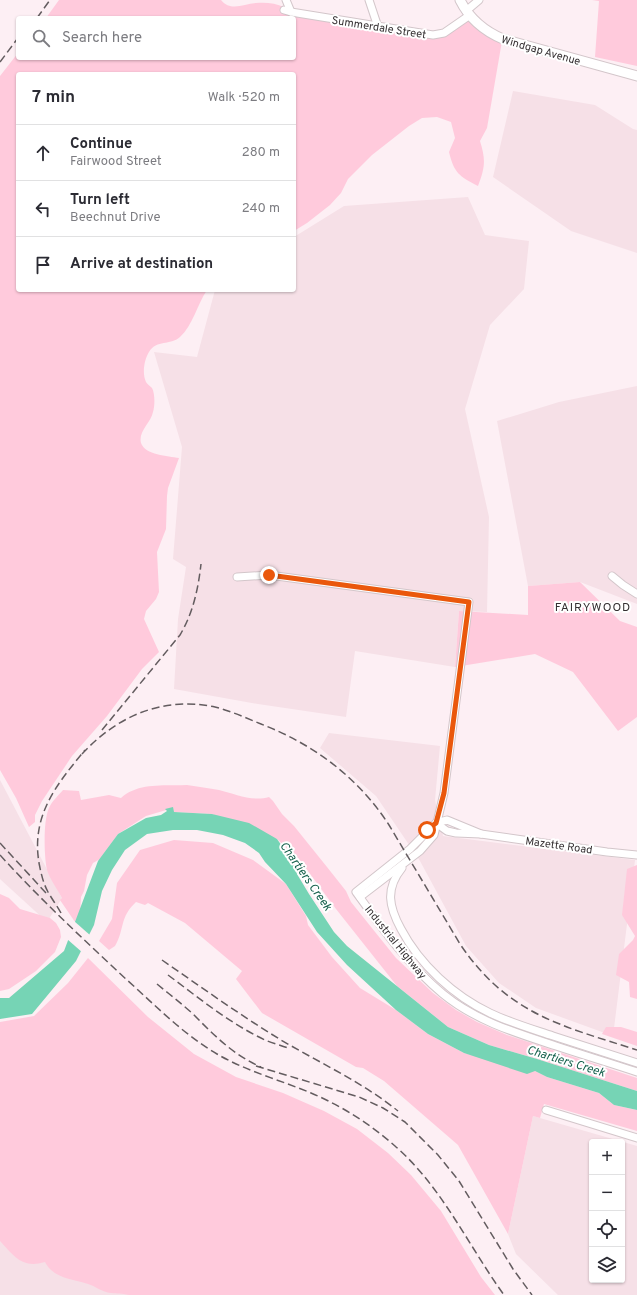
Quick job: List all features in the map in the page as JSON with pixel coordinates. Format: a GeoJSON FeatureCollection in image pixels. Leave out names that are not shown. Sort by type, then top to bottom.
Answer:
{"type":"FeatureCollection","features":[{"type":"Feature","properties":{"kind":"main road","name":"Windgap Avenue"},"geometry":{"type":"LineString","coordinates":[[460,0],[468,13],[483,28],[503,39],[637,76]]}},
{"type":"Feature","properties":{"kind":"street","name":"Summerdale Street"},"geometry":{"type":"LineString","coordinates":[[286,0],[287,11],[433,35],[440,35],[444,33],[468,13],[479,0]]}},
{"type":"Feature","properties":{"kind":"street"},"geometry":{"type":"LineString","coordinates":[[369,0],[378,27]]}},
{"type":"Feature","properties":{"kind":"street"},"geometry":{"type":"LineString","coordinates":[[237,577],[269,575],[469,602],[444,793],[434,835],[420,851],[358,895]]}},
{"type":"Feature","properties":{"kind":"street"},"geometry":{"type":"LineString","coordinates":[[612,576],[622,586],[637,594]]}},
{"type":"Feature","properties":{"kind":"street","name":"Mazette Road"},"geometry":{"type":"LineString","coordinates":[[436,823],[447,820],[481,834]]}},
{"type":"Feature","properties":{"kind":"street"},"geometry":{"type":"LineString","coordinates":[[358,895],[410,849],[436,823]]}},
{"type":"Feature","properties":{"kind":"street","name":"Mazette Road"},"geometry":{"type":"LineString","coordinates":[[436,823],[446,831],[481,834],[637,855]]}},
{"type":"Feature","properties":{"kind":"street","name":"Industrial Highway"},"geometry":{"type":"LineString","coordinates":[[407,861],[394,879],[390,898],[392,910],[408,944],[446,984],[468,1000],[490,1013],[521,1025],[637,1063]]}},
{"type":"Feature","properties":{"kind":"street","name":"Industrial Highway"},"geometry":{"type":"LineString","coordinates":[[358,895],[420,973],[440,992],[462,1008],[509,1031],[637,1072]]}},
{"type":"Feature","properties":{"kind":"street"},"geometry":{"type":"LineString","coordinates":[[546,1110],[637,1138]]}},
{"type":"Feature","properties":{"kind":"shaded area"},"geometry":{"type":"Polygon","coordinates":[[[59,0],[221,0],[229,6],[270,3],[432,37],[469,18],[502,41],[487,128],[480,141],[484,164],[478,186],[458,173],[453,165],[449,152],[455,138],[451,122],[437,117],[422,118],[409,126],[372,155],[348,179],[341,193],[330,205],[296,230],[296,72],[16,72],[16,292],[206,292],[192,321],[180,337],[176,340],[156,345],[152,348],[147,355],[144,367],[146,383],[153,390],[154,409],[152,416],[141,435],[141,443],[143,447],[152,452],[163,456],[179,458],[168,488],[166,529],[157,552],[159,592],[156,599],[146,611],[144,619],[159,652],[142,669],[107,716],[72,756],[42,801],[35,815],[35,822],[29,827],[16,798],[0,770],[0,76],[16,56],[16,60],[296,60],[296,16],[47,16],[59,0]]]}},
{"type":"Feature","properties":{"kind":"shaded area"},"geometry":{"type":"Polygon","coordinates":[[[592,0],[637,0],[637,66],[595,57],[599,1],[592,0]]]}},
{"type":"Feature","properties":{"kind":"shaded area"},"geometry":{"type":"Polygon","coordinates":[[[513,91],[595,105],[637,130],[637,253],[571,231],[493,177],[513,91]]]}},
{"type":"Feature","properties":{"kind":"shaded area"},"geometry":{"type":"Polygon","coordinates":[[[468,197],[485,235],[529,241],[524,289],[490,325],[465,409],[489,517],[487,612],[459,611],[455,667],[355,651],[346,717],[258,704],[174,689],[178,619],[186,567],[173,559],[182,447],[154,352],[197,357],[214,292],[296,292],[296,236],[344,206],[468,197]]]}},
{"type":"Feature","properties":{"kind":"shaded area"},"geometry":{"type":"Polygon","coordinates":[[[637,386],[637,604],[580,582],[528,586],[497,421],[559,402],[637,386]]]}},
{"type":"Feature","properties":{"kind":"shaded area"},"geometry":{"type":"Polygon","coordinates":[[[580,582],[620,621],[637,627],[637,717],[618,731],[573,672],[535,654],[455,667],[459,611],[528,615],[528,586],[580,582]]]}},
{"type":"Feature","properties":{"kind":"shaded area"},"geometry":{"type":"Polygon","coordinates":[[[329,733],[440,746],[435,800],[443,836],[635,860],[613,1036],[536,1008],[499,983],[466,946],[420,861],[376,796],[320,748],[329,733]]]}},
{"type":"Feature","properties":{"kind":"shaded area"},"geometry":{"type":"Polygon","coordinates":[[[0,780],[62,898],[47,922],[0,879],[0,780]]]}},
{"type":"Feature","properties":{"kind":"shaded area"},"geometry":{"type":"Polygon","coordinates":[[[161,785],[187,785],[219,790],[250,798],[257,799],[269,797],[346,891],[351,902],[396,958],[433,993],[456,1010],[477,1022],[507,1035],[637,1078],[637,1091],[489,1045],[448,1027],[397,986],[336,909],[302,863],[277,839],[212,814],[173,812],[173,808],[146,816],[118,834],[100,859],[93,863],[87,875],[84,891],[81,897],[80,913],[75,922],[60,900],[62,898],[47,870],[45,856],[45,830],[47,814],[53,801],[63,790],[79,791],[81,800],[109,795],[121,798],[136,789],[144,787],[161,785]]]}},
{"type":"Feature","properties":{"kind":"shaded area"},"geometry":{"type":"Polygon","coordinates":[[[173,807],[174,812],[212,814],[249,823],[277,839],[292,860],[297,874],[334,932],[347,946],[448,1027],[489,1045],[637,1091],[637,1110],[614,1105],[599,1093],[547,1077],[535,1071],[527,1074],[464,1053],[428,1034],[396,1010],[347,965],[317,932],[286,884],[265,862],[259,853],[245,843],[223,835],[197,830],[173,830],[147,834],[125,850],[112,870],[102,891],[94,925],[76,961],[32,1014],[0,1019],[0,998],[9,998],[64,951],[98,861],[118,834],[146,818],[161,815],[167,811],[165,809],[173,807]]]}},
{"type":"Feature","properties":{"kind":"shaded area"},"geometry":{"type":"Polygon","coordinates":[[[174,840],[213,843],[253,860],[286,884],[306,916],[308,925],[332,957],[360,988],[396,1010],[428,1034],[464,1053],[535,1071],[547,1077],[599,1093],[614,1105],[637,1110],[637,1131],[544,1104],[540,1118],[533,1116],[508,1234],[458,1145],[384,1081],[363,1068],[356,1067],[262,1013],[236,979],[242,971],[185,923],[148,903],[145,905],[136,902],[127,913],[115,946],[109,950],[99,941],[112,919],[117,883],[140,850],[174,840]]]}},
{"type":"Feature","properties":{"kind":"shaded area"},"geometry":{"type":"Polygon","coordinates":[[[637,865],[637,999],[630,997],[629,982],[616,975],[619,954],[635,936],[622,915],[627,869],[637,865]]]}},
{"type":"Feature","properties":{"kind":"shaded area"},"geometry":{"type":"Polygon","coordinates":[[[0,894],[9,898],[20,909],[50,918],[56,923],[60,930],[61,937],[55,952],[36,971],[9,989],[0,991],[0,894]]]}},
{"type":"Feature","properties":{"kind":"shaded area"},"geometry":{"type":"Polygon","coordinates":[[[88,958],[148,1017],[194,1054],[236,1077],[283,1093],[324,1111],[357,1129],[388,1153],[411,1175],[441,1211],[481,1277],[495,1295],[129,1295],[111,1293],[58,1275],[48,1267],[45,1262],[30,1264],[19,1260],[14,1256],[0,1241],[0,1022],[34,1016],[68,983],[88,958]]]}},
{"type":"Feature","properties":{"kind":"shaded area"},"geometry":{"type":"Polygon","coordinates":[[[606,1027],[621,1027],[637,1032],[637,1046],[602,1034],[606,1027]]]}},
{"type":"Feature","properties":{"kind":"shaded area"},"geometry":{"type":"Polygon","coordinates":[[[533,1116],[613,1139],[589,1139],[589,1283],[625,1283],[625,1143],[637,1146],[637,1295],[558,1295],[516,1254],[508,1234],[533,1116]]]}},
{"type":"Feature","properties":{"kind":"shaded area"},"geometry":{"type":"Polygon","coordinates":[[[0,1219],[368,1295],[0,1295],[0,1219]]]}},
{"type":"Feature","properties":{"kind":"pier"},"geometry":{"type":"Polygon","coordinates":[[[74,921],[91,936],[83,953],[67,939],[74,921]]]}},
{"type":"Feature","properties":{"kind":"railway"},"geometry":{"type":"LineString","coordinates":[[38,16],[50,0]]}},
{"type":"Feature","properties":{"kind":"railway"},"geometry":{"type":"LineString","coordinates":[[0,62],[16,41]]}},
{"type":"Feature","properties":{"kind":"railway"},"geometry":{"type":"LineString","coordinates":[[102,730],[185,627],[194,601],[201,564]]}},
{"type":"Feature","properties":{"kind":"railway"},"geometry":{"type":"LineString","coordinates":[[82,754],[110,729],[126,720],[142,712],[177,704],[196,704],[215,707],[261,724],[299,741],[333,764],[349,777],[377,808],[389,825],[460,944],[478,968],[497,987],[517,1002],[560,1024],[637,1050]]}},
{"type":"Feature","properties":{"kind":"railway"},"geometry":{"type":"LineString","coordinates":[[61,913],[48,892],[42,878],[39,863],[39,830],[48,801],[65,775],[85,750]]}},
{"type":"Feature","properties":{"kind":"railway"},"geometry":{"type":"LineString","coordinates":[[0,843],[46,893]]}},
{"type":"Feature","properties":{"kind":"railway"},"geometry":{"type":"LineString","coordinates":[[0,855],[78,934],[159,1010],[193,1038],[228,1060],[311,1093],[334,1104],[366,1123],[395,1146],[412,1162],[441,1198],[504,1295]]}},
{"type":"Feature","properties":{"kind":"railway"},"geometry":{"type":"LineString","coordinates":[[162,960],[281,1040],[370,1091],[398,1111]]}},
{"type":"Feature","properties":{"kind":"railway"},"geometry":{"type":"LineString","coordinates":[[168,975],[239,1026],[265,1040],[288,1048]]}},
{"type":"Feature","properties":{"kind":"railway"},"geometry":{"type":"LineString","coordinates":[[157,984],[188,1010],[224,1044],[242,1057],[261,1067]]}},
{"type":"Feature","properties":{"kind":"railway"},"geometry":{"type":"LineString","coordinates":[[256,1066],[359,1097],[383,1108],[405,1122],[438,1155],[459,1181],[513,1269],[532,1295]]}},
{"type":"Feature","properties":{"kind":"district","name":"FAIRYWOOD"},"geometry":{"type":"Point","coordinates":[593,607]}},
{"type":"Feature","properties":{"kind":"route"},"geometry":{"type":"LineString","coordinates":[[269,575],[469,602],[444,793],[436,823],[427,830]]}},
{"type":"Feature","properties":{"kind":"water label","name":"Chartiers Creek"},"geometry":{"type":"Point","coordinates":[306,876]}},
{"type":"Feature","properties":{"kind":"water label","name":"Chartiers Creek"},"geometry":{"type":"Point","coordinates":[566,1061]}}]}
